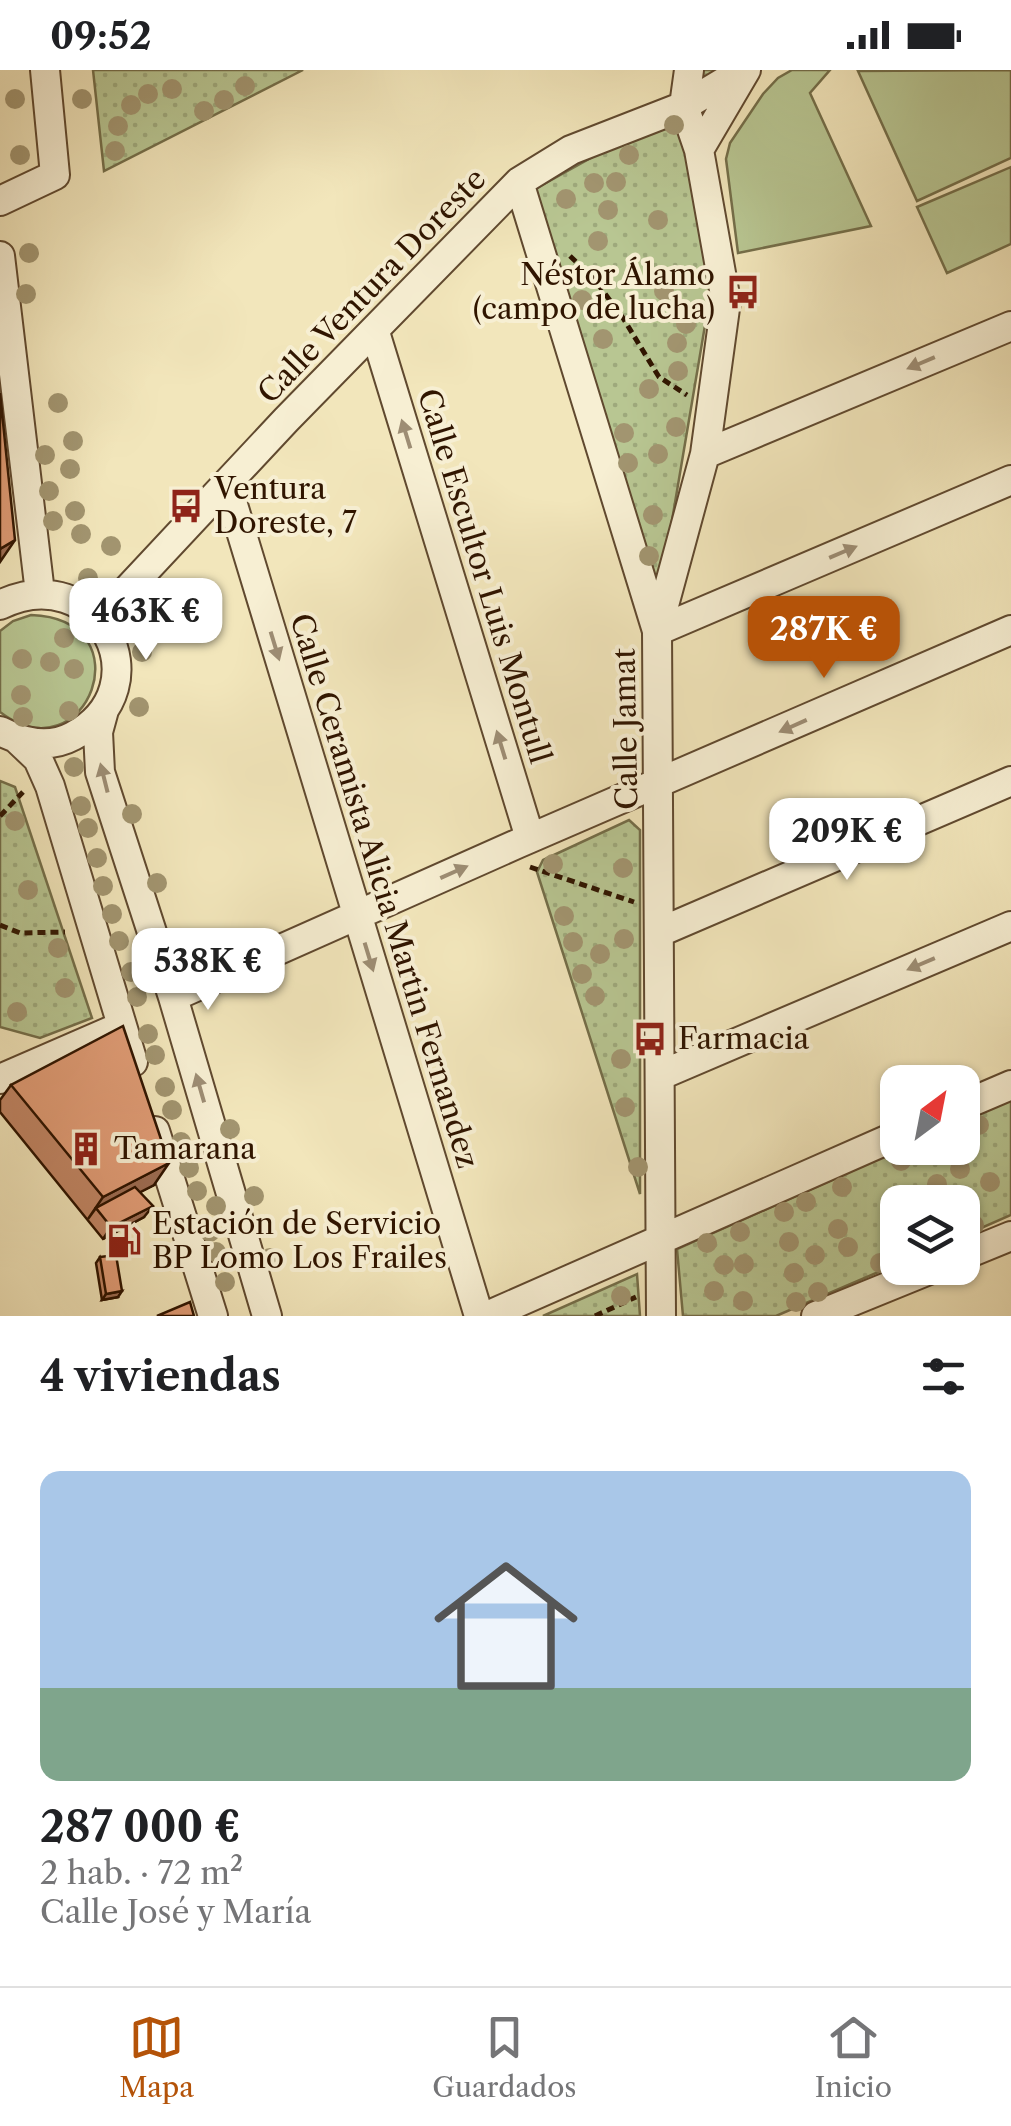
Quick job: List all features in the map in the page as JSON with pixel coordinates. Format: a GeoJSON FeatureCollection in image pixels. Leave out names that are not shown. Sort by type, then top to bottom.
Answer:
{"type":"FeatureCollection","features":[{"type":"Feature","properties":{"kind":"street"},"geometry":{"type":"LineString","coordinates":[[0,201],[55,175],[44,70]]}},
{"type":"Feature","properties":{"kind":"street"},"geometry":{"type":"LineString","coordinates":[[684,106],[689,70]]}},
{"type":"Feature","properties":{"kind":"street"},"geometry":{"type":"LineString","coordinates":[[700,150],[745,70]]}},
{"type":"Feature","properties":{"kind":"street","name":"Calle Ventura Doreste"},"geometry":{"type":"LineString","coordinates":[[99,620],[286,420],[519,182],[571,150],[684,106],[745,70]]}},
{"type":"Feature","properties":{"kind":"street","name":"Calle Jamat"},"geometry":{"type":"LineString","coordinates":[[661,1316],[657,631],[705,454],[726,301],[700,150],[684,106]]}},
{"type":"Feature","properties":{"kind":"street"},"geometry":{"type":"LineString","coordinates":[[519,182],[657,631],[1011,480]]}},
{"type":"Feature","properties":{"kind":"street"},"geometry":{"type":"LineString","coordinates":[[0,256],[4,328],[40,593]]}},
{"type":"Feature","properties":{"kind":"street"},"geometry":{"type":"LineString","coordinates":[[705,454],[1011,326]]}},
{"type":"Feature","properties":{"kind":"street","name":"Calle Escultor Luis Montull"},"geometry":{"type":"LineString","coordinates":[[375,332],[523,841]]}},
{"type":"Feature","properties":{"kind":"street","name":"Calle Ceramista Alicia Martin Fernandez"},"geometry":{"type":"LineString","coordinates":[[227,485],[478,1316]]}},
{"type":"Feature","properties":{"kind":"street"},"geometry":{"type":"LineString","coordinates":[[0,605],[40,593],[62,596],[83,605],[99,620],[112,641],[117,664],[114,688],[98,732],[100,772],[173,997],[267,1316]]}},
{"type":"Feature","properties":{"kind":"street"},"geometry":{"type":"LineString","coordinates":[[173,997],[1011,630]]}},
{"type":"Feature","properties":{"kind":"street"},"geometry":{"type":"LineString","coordinates":[[9,735],[42,744],[66,740],[88,728],[104,710]]}},
{"type":"Feature","properties":{"kind":"street"},"geometry":{"type":"LineString","coordinates":[[9,735],[38,760],[50,786],[212,1316]]}},
{"type":"Feature","properties":{"kind":"street"},"geometry":{"type":"LineString","coordinates":[[659,921],[1011,781]]}},
{"type":"Feature","properties":{"kind":"street"},"geometry":{"type":"LineString","coordinates":[[661,1076],[1011,926]]}},
{"type":"Feature","properties":{"kind":"street"},"geometry":{"type":"LineString","coordinates":[[0,1080],[122,1026]]}},
{"type":"Feature","properties":{"kind":"street"},"geometry":{"type":"LineString","coordinates":[[980,1098],[1011,1085]]}},
{"type":"Feature","properties":{"kind":"street"},"geometry":{"type":"LineString","coordinates":[[487,1316],[880,1143]]}},
{"type":"Feature","properties":{"kind":"street"},"geometry":{"type":"LineString","coordinates":[[980,1249],[1011,1236]]}},
{"type":"Feature","properties":{"kind":"street"},"geometry":{"type":"LineString","coordinates":[[816,1316],[892,1285]]}},
{"type":"Feature","properties":{"kind":"path"},"geometry":{"type":"LineString","coordinates":[[535,236],[551,237],[594,278],[659,377],[687,396],[714,406]]}},
{"type":"Feature","properties":{"kind":"path"},"geometry":{"type":"LineString","coordinates":[[523,841],[528,866],[659,921]]}},
{"type":"Feature","properties":{"kind":"path"},"geometry":{"type":"LineString","coordinates":[[0,925],[20,934],[93,931]]}},
{"type":"Feature","properties":{"kind":"path"},"geometry":{"type":"LineString","coordinates":[[595,1316],[662,1285]]}},
{"type":"Feature","properties":{"kind":"green space"},"geometry":{"type":"Polygon","coordinates":[[[93,70],[303,70],[104,171],[93,70]]]}},
{"type":"Feature","properties":{"kind":"green space"},"geometry":{"type":"Polygon","coordinates":[[[689,70],[753,70],[684,107],[712,284],[657,609],[528,193],[684,106],[689,70]]]}},
{"type":"Feature","properties":{"kind":"green space"},"geometry":{"type":"Polygon","coordinates":[[[792,70],[830,70],[810,93],[871,226],[738,253],[726,159],[730,143],[763,94],[792,70]]]}},
{"type":"Feature","properties":{"kind":"green space"},"geometry":{"type":"Polygon","coordinates":[[[1011,70],[1011,158],[917,201],[858,71],[1011,70]]]}},
{"type":"Feature","properties":{"kind":"green space"},"geometry":{"type":"Polygon","coordinates":[[[1011,167],[1011,244],[947,273],[917,207],[1011,167]]]}},
{"type":"Feature","properties":{"kind":"green space"},"geometry":{"type":"Polygon","coordinates":[[[31,615],[67,623],[87,641],[95,665],[92,690],[79,711],[58,725],[31,727],[0,712],[0,631],[31,615]]]}},
{"type":"Feature","properties":{"kind":"green space"},"geometry":{"type":"Polygon","coordinates":[[[0,781],[15,787],[92,1018],[40,1038],[0,1027],[0,781]]]}},
{"type":"Feature","properties":{"kind":"green space"},"geometry":{"type":"Polygon","coordinates":[[[629,820],[640,830],[640,1194],[537,872],[543,860],[629,820]]]}},
{"type":"Feature","properties":{"kind":"green space"},"geometry":{"type":"Polygon","coordinates":[[[1011,1099],[1011,1215],[980,1229],[980,1185],[880,1185],[880,1271],[776,1316],[683,1316],[677,1249],[880,1158],[880,1165],[980,1165],[980,1113],[1011,1099]]]}},
{"type":"Feature","properties":{"kind":"green space"},"geometry":{"type":"Polygon","coordinates":[[[637,1274],[640,1316],[543,1316],[637,1274]]]}},
{"type":"Feature","properties":{"kind":"building"},"geometry":{"type":"Polygon","coordinates":[[[0,393],[15,540],[0,549],[0,393]]]}},
{"type":"Feature","properties":{"kind":"building","name":"Tamarana"},"geometry":{"type":"Polygon","coordinates":[[[123,1026],[169,1163],[103,1197],[11,1085],[123,1026]]]}},
{"type":"Feature","properties":{"kind":"building"},"geometry":{"type":"Polygon","coordinates":[[[135,1187],[153,1206],[111,1227],[96,1208],[135,1187]]]}},
{"type":"Feature","properties":{"kind":"building"},"geometry":{"type":"Polygon","coordinates":[[[116,1255],[122,1291],[106,1294],[100,1257],[116,1255]]]}},
{"type":"Feature","properties":{"kind":"building"},"geometry":{"type":"Polygon","coordinates":[[[190,1302],[194,1316],[157,1316],[190,1302]]]}},
{"type":"Feature","properties":{"kind":"place","name":"Néstor Álamo (campo de lucha)"},"geometry":{"type":"Point","coordinates":[743,292]}},
{"type":"Feature","properties":{"kind":"place","name":"Ventura Doreste, 7"},"geometry":{"type":"Point","coordinates":[186,506]}},
{"type":"Feature","properties":{"kind":"place","name":"Farmacia"},"geometry":{"type":"Point","coordinates":[650,1039]}},
{"type":"Feature","properties":{"kind":"place","name":"Tamarana"},"geometry":{"type":"Point","coordinates":[86,1149]}},
{"type":"Feature","properties":{"kind":"place","name":"Estación de Servicio BP Lomo Los Frailes"},"geometry":{"type":"Point","coordinates":[124,1241]}}]}
